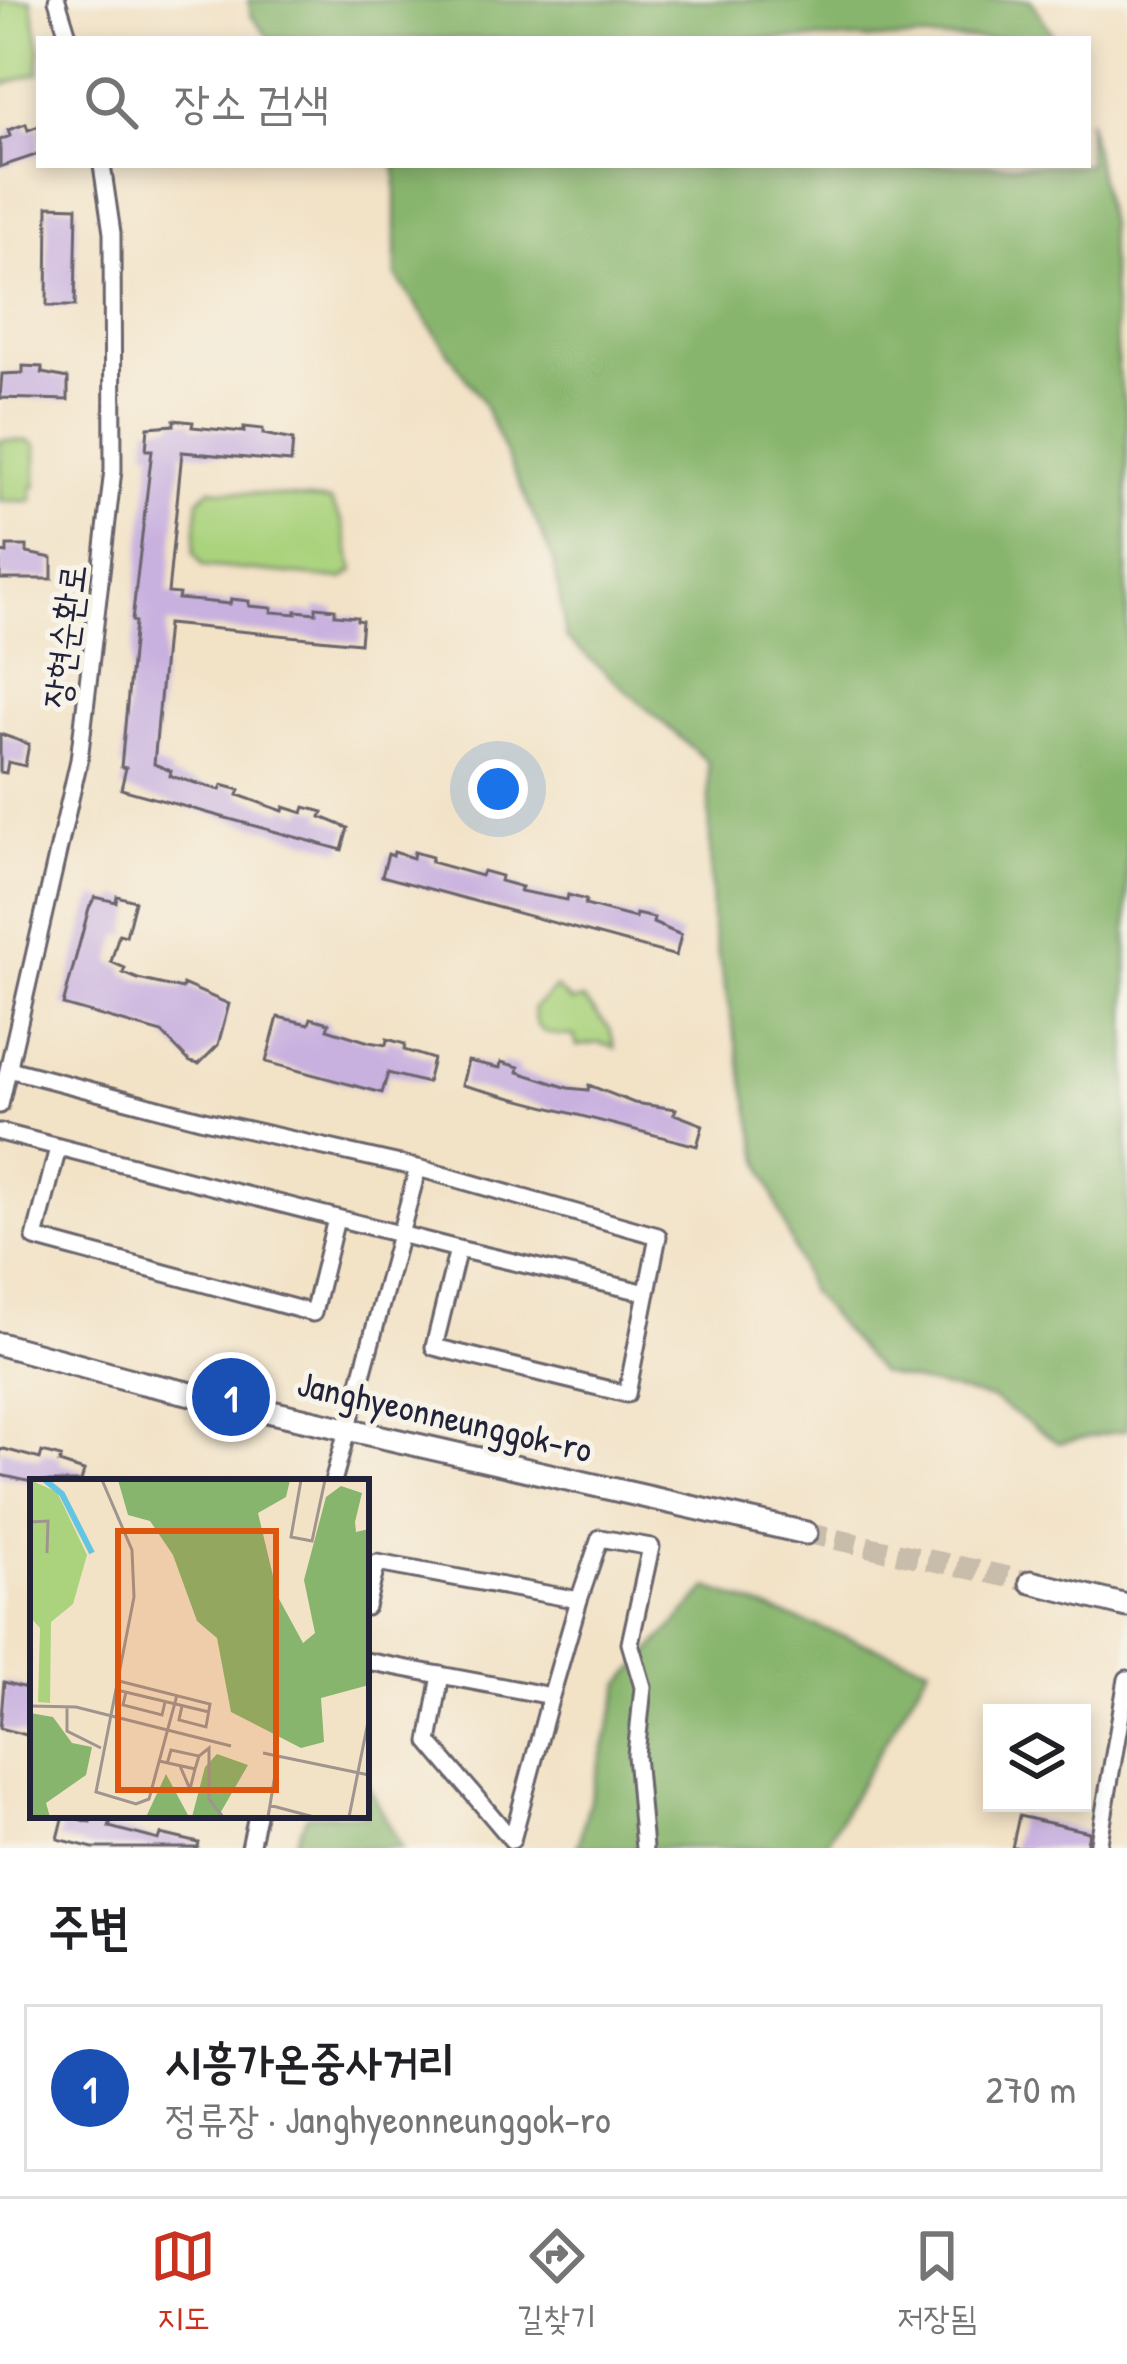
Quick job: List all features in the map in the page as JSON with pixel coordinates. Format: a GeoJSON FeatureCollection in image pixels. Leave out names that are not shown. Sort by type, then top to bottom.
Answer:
{"type":"FeatureCollection","features":[{"type":"Feature","properties":{"kind":"main road","name":"Janghyeonneunggok-ro"},"geometry":{"type":"LineString","coordinates":[[0,1344],[140,1382],[806,1533]]}},
{"type":"Feature","properties":{"kind":"main road"},"geometry":{"type":"LineString","coordinates":[[1031,1582],[1127,1606]]}},
{"type":"Feature","properties":{"kind":"street"},"geometry":{"type":"LineString","coordinates":[[57,0],[68,36]]}},
{"type":"Feature","properties":{"kind":"street","name":"장현순환로"},"geometry":{"type":"LineString","coordinates":[[0,1106],[79,760],[113,470],[112,233],[102,168]]}},
{"type":"Feature","properties":{"kind":"street"},"geometry":{"type":"LineString","coordinates":[[9,1069],[204,1120],[418,1168],[658,1235],[626,1394],[434,1347],[458,1249]]}},
{"type":"Feature","properties":{"kind":"street"},"geometry":{"type":"LineString","coordinates":[[0,1132],[647,1293]]}},
{"type":"Feature","properties":{"kind":"street"},"geometry":{"type":"LineString","coordinates":[[58,1148],[35,1238],[313,1313],[336,1219]]}},
{"type":"Feature","properties":{"kind":"street"},"geometry":{"type":"LineString","coordinates":[[334,1479],[418,1168]]}},
{"type":"Feature","properties":{"kind":"street"},"geometry":{"type":"LineString","coordinates":[[441,1675],[430,1742],[512,1840],[599,1538],[651,1547],[630,1643],[644,1687],[635,1755],[644,1848]]}},
{"type":"Feature","properties":{"kind":"street"},"geometry":{"type":"LineString","coordinates":[[369,1595],[377,1563],[579,1600]]}},
{"type":"Feature","properties":{"kind":"street"},"geometry":{"type":"LineString","coordinates":[[369,1662],[551,1696]]}},
{"type":"Feature","properties":{"kind":"street"},"geometry":{"type":"LineString","coordinates":[[1098,1848],[1127,1679]]}},
{"type":"Feature","properties":{"kind":"street"},"geometry":{"type":"LineString","coordinates":[[250,1848],[256,1818]]}},
{"type":"Feature","properties":{"kind":"green space"},"geometry":{"type":"Polygon","coordinates":[[[0,0],[31,0],[38,36],[36,74],[0,85],[0,0]]]}},
{"type":"Feature","properties":{"kind":"green space"},"geometry":{"type":"Polygon","coordinates":[[[248,0],[1031,0],[1054,36],[268,36],[252,17],[248,0]]]}},
{"type":"Feature","properties":{"kind":"green space"},"geometry":{"type":"Polygon","coordinates":[[[1091,135],[1108,224],[1118,371],[1127,417],[1127,1430],[1058,1443],[992,1399],[880,1373],[810,1292],[760,1160],[712,925],[708,762],[566,638],[554,562],[482,401],[396,276],[396,169],[1091,168],[1091,135]]]}},
{"type":"Feature","properties":{"kind":"green space"},"geometry":{"type":"Polygon","coordinates":[[[0,440],[36,445],[32,501],[0,501],[0,440]]]}},
{"type":"Feature","properties":{"kind":"green space"},"geometry":{"type":"Polygon","coordinates":[[[210,489],[330,501],[342,521],[354,571],[342,579],[203,566],[194,552],[199,499],[210,489]]]}},
{"type":"Feature","properties":{"kind":"green space"},"geometry":{"type":"Polygon","coordinates":[[[555,988],[572,1002],[583,999],[610,1029],[615,1048],[600,1043],[577,1046],[574,1036],[540,1029],[534,1008],[555,988]]]}},
{"type":"Feature","properties":{"kind":"green space"},"geometry":{"type":"Polygon","coordinates":[[[708,1588],[929,1666],[823,1848],[577,1848],[621,1684],[708,1588]]]}},
{"type":"Feature","properties":{"kind":"green space"},"geometry":{"type":"Polygon","coordinates":[[[369,1788],[402,1848],[293,1848],[306,1818],[369,1818],[369,1788]]]}},
{"type":"Feature","properties":{"kind":"building"},"geometry":{"type":"Polygon","coordinates":[[[26,124],[28,130],[36,127],[36,155],[0,167],[0,140],[10,136],[8,130],[26,124]]]}},
{"type":"Feature","properties":{"kind":"building"},"geometry":{"type":"Polygon","coordinates":[[[48,206],[77,207],[75,306],[47,306],[48,206]]]}},
{"type":"Feature","properties":{"kind":"building"},"geometry":{"type":"Polygon","coordinates":[[[23,366],[42,367],[42,373],[68,378],[68,400],[0,398],[2,374],[23,373],[23,366]]]}},
{"type":"Feature","properties":{"kind":"building"},"geometry":{"type":"Polygon","coordinates":[[[174,420],[193,422],[192,427],[263,429],[263,434],[293,440],[291,462],[182,452],[168,593],[179,594],[178,599],[249,601],[249,606],[272,608],[271,612],[335,609],[335,615],[362,621],[360,643],[167,624],[154,764],[171,771],[170,776],[220,790],[222,785],[240,790],[238,795],[283,811],[284,807],[303,813],[305,807],[323,812],[321,817],[348,828],[342,850],[121,789],[126,768],[121,767],[132,621],[152,450],[146,450],[148,427],[174,425],[174,420]]]}},
{"type":"Feature","properties":{"kind":"building"},"geometry":{"type":"Polygon","coordinates":[[[7,546],[27,546],[27,553],[52,558],[52,579],[0,579],[0,552],[7,553],[7,546]]]}},
{"type":"Feature","properties":{"kind":"building"},"geometry":{"type":"Polygon","coordinates":[[[0,734],[29,744],[25,766],[8,762],[6,773],[0,772],[0,734]]]}},
{"type":"Feature","properties":{"kind":"building"},"geometry":{"type":"Polygon","coordinates":[[[414,852],[432,857],[431,862],[481,876],[483,871],[501,876],[500,881],[522,887],[520,891],[567,900],[568,895],[586,900],[585,905],[654,918],[653,923],[681,935],[676,956],[382,876],[388,854],[413,858],[414,852]]]}},
{"type":"Feature","properties":{"kind":"building"},"geometry":{"type":"Polygon","coordinates":[[[117,896],[135,901],[126,936],[119,934],[111,962],[138,979],[182,989],[183,984],[229,1004],[218,1045],[199,1064],[190,1062],[162,1033],[63,1005],[89,908],[95,897],[116,902],[117,896]]]}},
{"type":"Feature","properties":{"kind":"building"},"geometry":{"type":"Polygon","coordinates":[[[278,1017],[309,1024],[311,1018],[329,1023],[327,1029],[369,1042],[386,1045],[387,1039],[405,1044],[404,1050],[433,1059],[427,1083],[388,1073],[382,1093],[266,1062],[278,1017]]]}},
{"type":"Feature","properties":{"kind":"building"},"geometry":{"type":"Polygon","coordinates":[[[468,1061],[500,1068],[501,1062],[568,1088],[588,1090],[589,1085],[634,1103],[676,1109],[674,1114],[703,1125],[697,1146],[462,1085],[468,1061]]]}},
{"type":"Feature","properties":{"kind":"building"},"geometry":{"type":"Polygon","coordinates":[[[0,1450],[40,1459],[42,1452],[61,1457],[59,1463],[84,1471],[82,1479],[30,1482],[0,1475],[0,1450]]]}},
{"type":"Feature","properties":{"kind":"building"},"geometry":{"type":"Polygon","coordinates":[[[4,1682],[30,1689],[30,1736],[0,1728],[4,1682]]]}},
{"type":"Feature","properties":{"kind":"building"},"geometry":{"type":"Polygon","coordinates":[[[1019,1816],[1089,1832],[1086,1848],[1012,1848],[1019,1816]]]}},
{"type":"Feature","properties":{"kind":"building"},"geometry":{"type":"Polygon","coordinates":[[[63,1818],[90,1822],[103,1818],[111,1820],[109,1827],[159,1840],[161,1834],[199,1843],[198,1848],[93,1848],[58,1839],[63,1818]]]}},
{"type":"Feature","properties":{"kind":"tunnel"},"geometry":{"type":"LineString","coordinates":[[806,1533],[1031,1582]]}},
{"type":"Feature","properties":{"kind":"place","name":"시흥가온중사거리"},"geometry":{"type":"Point","coordinates":[231,1397]}}]}
